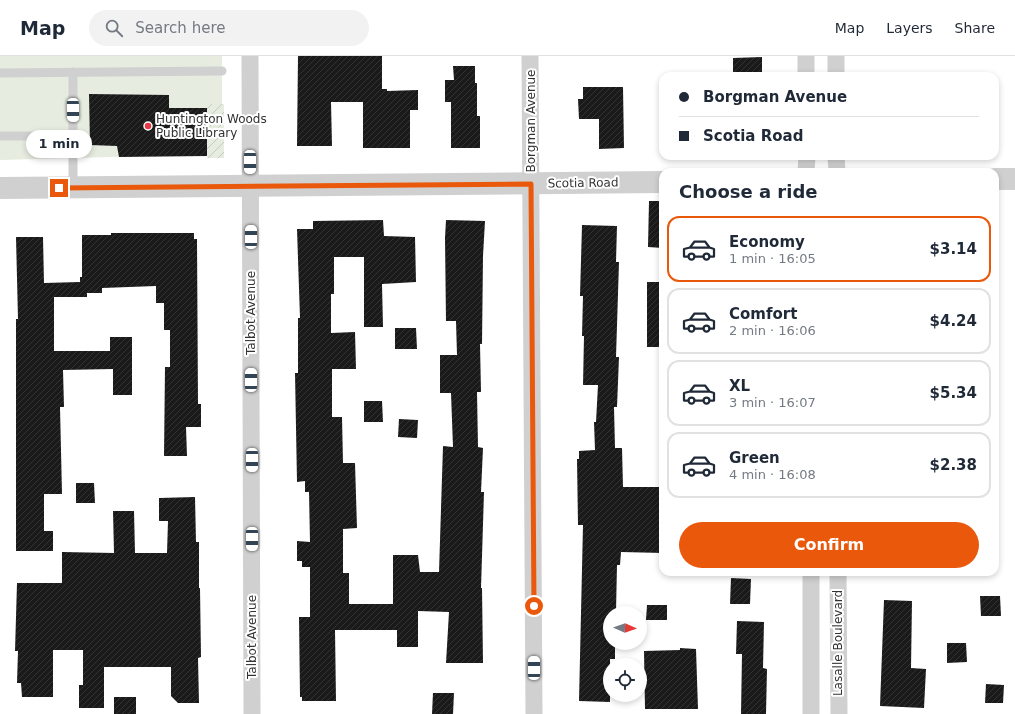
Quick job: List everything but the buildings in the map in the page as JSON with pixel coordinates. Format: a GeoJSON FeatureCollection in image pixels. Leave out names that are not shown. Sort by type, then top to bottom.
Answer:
{"type":"FeatureCollection","features":[{"type":"Feature","properties":{"kind":"street","name":"Talbot Avenue"},"geometry":{"type":"LineString","coordinates":[[250,56],[252,714]]}},
{"type":"Feature","properties":{"kind":"street","name":"Borgman Avenue"},"geometry":{"type":"LineString","coordinates":[[530,56],[534,714]]}},
{"type":"Feature","properties":{"kind":"street"},"geometry":{"type":"LineString","coordinates":[[806,56],[806,72]]}},
{"type":"Feature","properties":{"kind":"street"},"geometry":{"type":"LineString","coordinates":[[836,56],[836,72]]}},
{"type":"Feature","properties":{"kind":"street"},"geometry":{"type":"LineString","coordinates":[[999,179],[1015,179]]}},
{"type":"Feature","properties":{"kind":"street","name":"Scotia Road"},"geometry":{"type":"LineString","coordinates":[[0,188],[659,182]]}},
{"type":"Feature","properties":{"kind":"street"},"geometry":{"type":"LineString","coordinates":[[811,576],[811,714]]}},
{"type":"Feature","properties":{"kind":"street","name":"Lasalle Boulevard"},"geometry":{"type":"LineString","coordinates":[[838,576],[839,714]]}},
{"type":"Feature","properties":{"kind":"lane"},"geometry":{"type":"LineString","coordinates":[[0,73],[222,71]]}},
{"type":"Feature","properties":{"kind":"lane"},"geometry":{"type":"LineString","coordinates":[[73,72],[73,188]]}},
{"type":"Feature","properties":{"kind":"lane"},"geometry":{"type":"LineString","coordinates":[[0,136],[74,136]]}},
{"type":"Feature","properties":{"kind":"shaded area"},"geometry":{"type":"Polygon","coordinates":[[[0,56],[222,56],[222,154],[0,160],[0,56]]]}},
{"type":"Feature","properties":{"kind":"shaded area"},"geometry":{"type":"Polygon","coordinates":[[[207,104],[224,104],[224,158],[207,158],[207,104]]]}},
{"type":"Feature","properties":{"kind":"place","name":"Huntington Woods Public Library"},"geometry":{"type":"Point","coordinates":[148,126]}},
{"type":"Feature","properties":{"kind":"route"},"geometry":{"type":"LineString","coordinates":[[59,188],[531,184],[534,606]]}}]}
